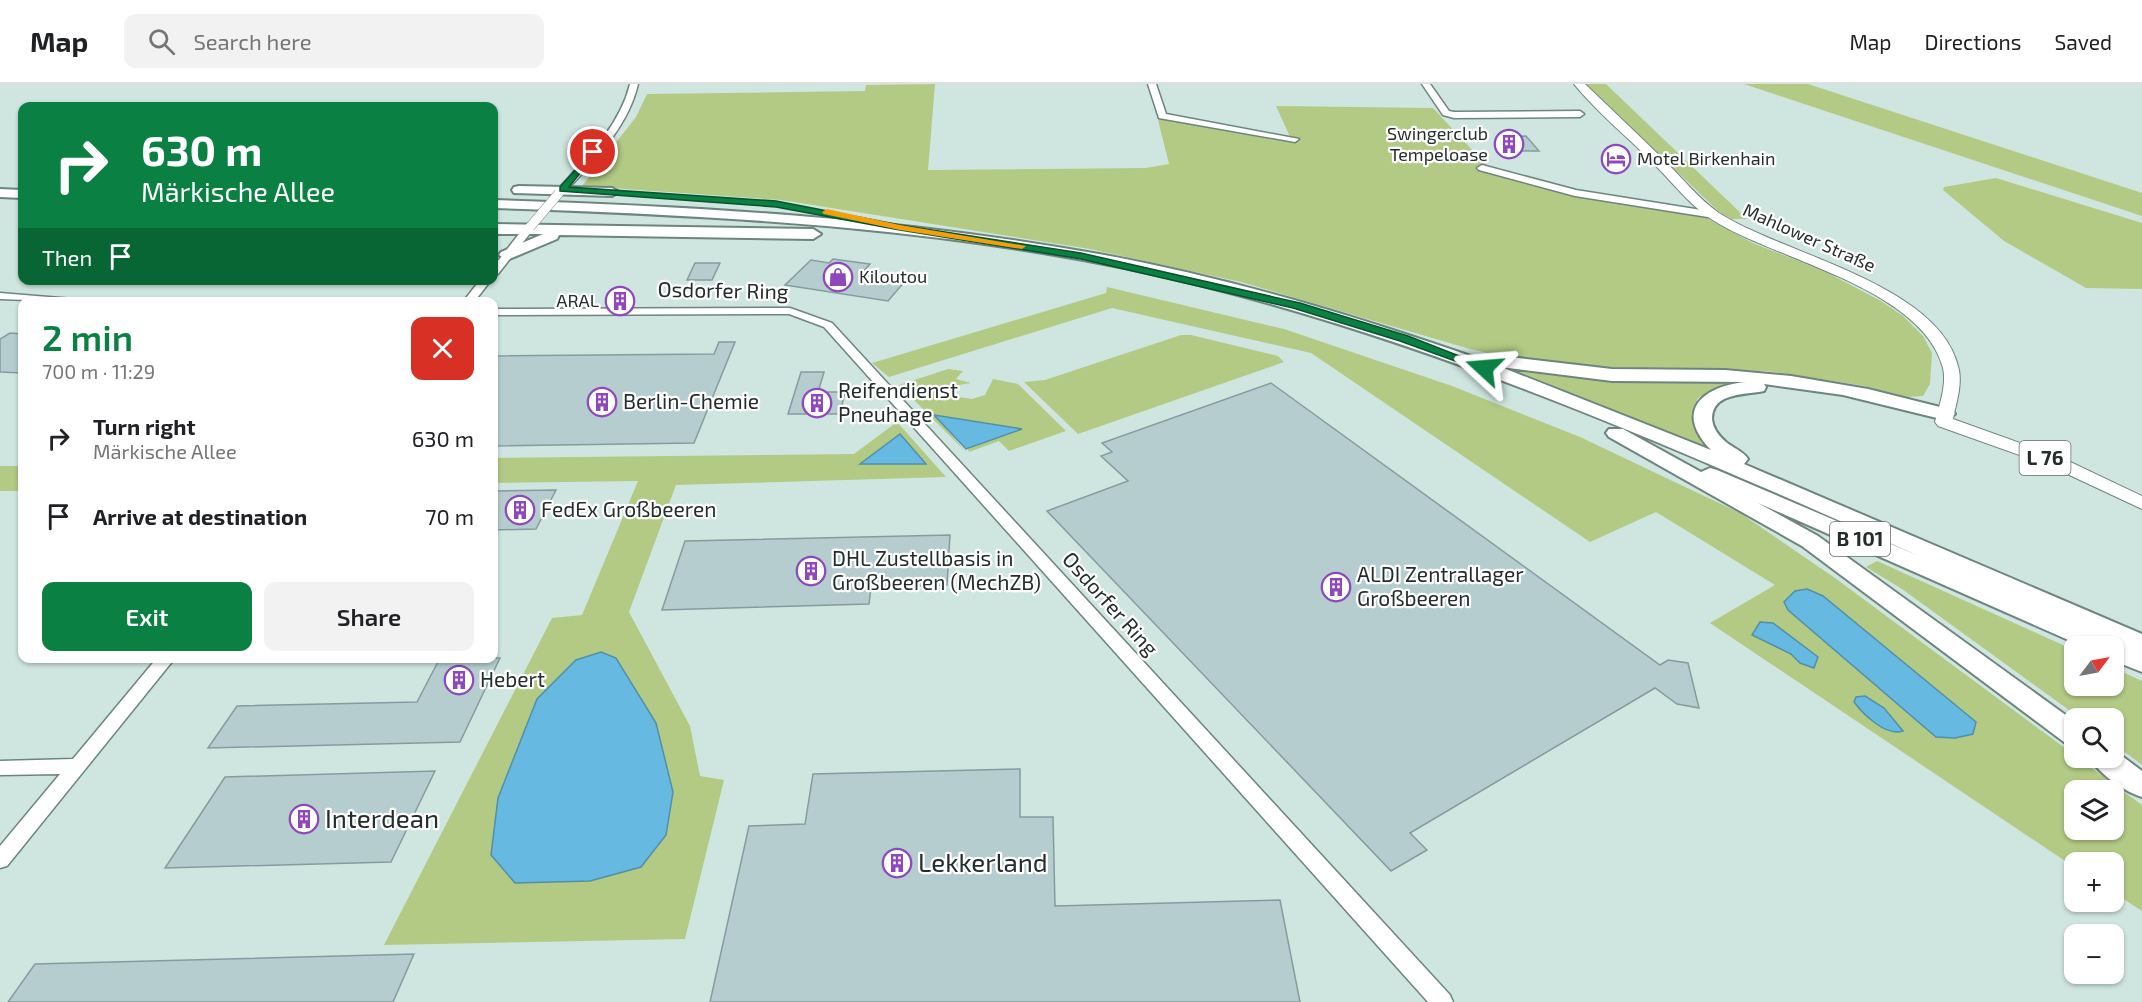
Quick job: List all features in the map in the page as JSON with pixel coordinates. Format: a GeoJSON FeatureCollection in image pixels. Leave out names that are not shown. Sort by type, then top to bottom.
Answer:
{"type":"FeatureCollection","features":[{"type":"Feature","properties":{"kind":"highway"},"geometry":{"type":"LineString","coordinates":[[0,184],[18,185]]}},
{"type":"Feature","properties":{"kind":"highway"},"geometry":{"type":"LineString","coordinates":[[498,190],[561,191],[776,204],[900,228]]}},
{"type":"Feature","properties":{"kind":"highway"},"geometry":{"type":"LineString","coordinates":[[0,193],[18,194]]}},
{"type":"Feature","properties":{"kind":"highway","name":"B 101"},"geometry":{"type":"LineString","coordinates":[[498,204],[708,211],[900,228],[1081,256],[1296,305],[1404,338],[1566,398],[1824,505],[2142,645]]}},
{"type":"Feature","properties":{"kind":"highway","name":"B 101"},"geometry":{"type":"LineString","coordinates":[[498,212],[791,225],[940,243],[1132,278],[1287,318],[1465,376],[1616,433],[2081,636]]}},
{"type":"Feature","properties":{"kind":"highway"},"geometry":{"type":"LineString","coordinates":[[498,229],[794,233],[940,243]]}},
{"type":"Feature","properties":{"kind":"highway"},"geometry":{"type":"LineString","coordinates":[[507,255],[568,231]]}},
{"type":"Feature","properties":{"kind":"highway"},"geometry":{"type":"LineString","coordinates":[[1404,338],[1491,359],[1585,373],[1631,376],[1736,375],[1805,383],[1873,395],[1945,418]]}},
{"type":"Feature","properties":{"kind":"highway"},"geometry":{"type":"LineString","coordinates":[[1824,505],[1718,445],[1702,423],[1702,409],[1707,400],[1736,388],[1780,388],[1945,418]]}},
{"type":"Feature","properties":{"kind":"highway"},"geometry":{"type":"LineString","coordinates":[[1616,433],[1810,541],[2064,728]]}},
{"type":"Feature","properties":{"kind":"highway"},"geometry":{"type":"LineString","coordinates":[[2124,655],[2142,663]]}},
{"type":"Feature","properties":{"kind":"highway"},"geometry":{"type":"LineString","coordinates":[[2118,768],[2142,786]]}},
{"type":"Feature","properties":{"kind":"main road","name":"Mahlower Straße"},"geometry":{"type":"LineString","coordinates":[[1580,84],[1714,215],[1757,239],[1871,287],[1914,316],[1938,340],[1947,354],[1952,371],[1945,418]]}},
{"type":"Feature","properties":{"kind":"main road","name":"L 76"},"geometry":{"type":"LineString","coordinates":[[1945,418],[2065,454],[2142,489]]}},
{"type":"Feature","properties":{"kind":"main road","name":"L 76"},"geometry":{"type":"LineString","coordinates":[[1945,418],[2056,462],[2142,503]]}},
{"type":"Feature","properties":{"kind":"street"},"geometry":{"type":"LineString","coordinates":[[498,267],[615,126],[629,102],[634,84]]}},
{"type":"Feature","properties":{"kind":"street"},"geometry":{"type":"LineString","coordinates":[[1152,84],[1162,116],[1295,139]]}},
{"type":"Feature","properties":{"kind":"street"},"geometry":{"type":"LineString","coordinates":[[1426,84],[1446,113],[1454,115],[1580,114]]}},
{"type":"Feature","properties":{"kind":"street"},"geometry":{"type":"LineString","coordinates":[[1482,168],[1575,193],[1714,215]]}},
{"type":"Feature","properties":{"kind":"street"},"geometry":{"type":"LineString","coordinates":[[472,297],[482,285]]}},
{"type":"Feature","properties":{"kind":"street"},"geometry":{"type":"LineString","coordinates":[[0,296],[18,297]]}},
{"type":"Feature","properties":{"kind":"street","name":"Osdorfer Ring"},"geometry":{"type":"LineString","coordinates":[[498,312],[790,311],[828,325],[1442,1002]]}},
{"type":"Feature","properties":{"kind":"street"},"geometry":{"type":"LineString","coordinates":[[0,860],[163,663]]}},
{"type":"Feature","properties":{"kind":"street"},"geometry":{"type":"LineString","coordinates":[[0,768],[78,766]]}},
{"type":"Feature","properties":{"kind":"green space"},"geometry":{"type":"Polygon","coordinates":[[[935,84],[928,170],[1146,168],[1169,164],[1157,116],[1291,139],[1276,106],[1433,108],[1489,168],[1575,193],[1699,214],[1753,243],[1826,272],[1881,301],[1903,316],[1923,336],[1932,353],[1930,384],[1923,396],[1908,397],[1859,385],[1766,371],[1574,367],[1519,360],[1470,349],[1241,282],[1090,249],[781,200],[582,186],[636,117],[647,94],[865,91],[866,85],[935,84]]]}},
{"type":"Feature","properties":{"kind":"green space"},"geometry":{"type":"Polygon","coordinates":[[[1586,84],[1606,84],[1747,219],[1731,219],[1718,211],[1586,84]]]}},
{"type":"Feature","properties":{"kind":"green space"},"geometry":{"type":"Polygon","coordinates":[[[1744,84],[1808,84],[2142,193],[2142,216],[1744,84]]]}},
{"type":"Feature","properties":{"kind":"green space"},"geometry":{"type":"Polygon","coordinates":[[[1996,178],[2142,223],[2142,289],[2086,288],[2004,241],[1943,190],[1944,187],[1996,178]]]}},
{"type":"Feature","properties":{"kind":"green space"},"geometry":{"type":"Polygon","coordinates":[[[1107,287],[1284,329],[1452,386],[1580,437],[1740,513],[1835,578],[2064,747],[2064,768],[2092,768],[2108,780],[2064,780],[2064,840],[2124,840],[2124,792],[2142,805],[2142,911],[2124,899],[2124,852],[2064,852],[2064,860],[1710,623],[1775,585],[1656,512],[1590,542],[1311,353],[1112,308],[889,377],[872,363],[1106,293],[1107,287]],[[1823,596],[1788,610],[1936,737],[1976,722],[1823,596]]]}},
{"type":"Feature","properties":{"kind":"green space"},"geometry":{"type":"Polygon","coordinates":[[[1181,335],[1191,335],[1278,356],[1284,362],[1078,434],[1024,382],[1045,380],[1181,335]]]}},
{"type":"Feature","properties":{"kind":"green space"},"geometry":{"type":"Polygon","coordinates":[[[1510,368],[1586,378],[1754,380],[1822,389],[1899,404],[1756,383],[1719,388],[1698,398],[1692,418],[1701,434],[1717,452],[1510,368]]]}},
{"type":"Feature","properties":{"kind":"green space"},"geometry":{"type":"Polygon","coordinates":[[[948,369],[963,371],[956,379],[971,383],[959,385],[956,391],[959,397],[972,399],[985,395],[993,379],[1018,384],[1066,431],[1009,451],[999,441],[969,452],[968,449],[1020,429],[935,416],[967,453],[899,385],[948,369]]]}},
{"type":"Feature","properties":{"kind":"green space"},"geometry":{"type":"Polygon","coordinates":[[[897,422],[946,477],[676,485],[629,612],[690,726],[700,776],[724,780],[685,939],[384,945],[552,618],[582,615],[638,481],[498,483],[498,458],[854,454],[897,422]]]}},
{"type":"Feature","properties":{"kind":"green space"},"geometry":{"type":"Polygon","coordinates":[[[0,466],[18,466],[18,491],[0,491],[0,466]]]}},
{"type":"Feature","properties":{"kind":"green space"},"geometry":{"type":"Polygon","coordinates":[[[1877,561],[2064,645],[2064,696],[2124,696],[2124,673],[2142,681],[2142,765],[2124,752],[2124,708],[2066,708],[1902,589],[1866,567],[1877,561]]]}},
{"type":"Feature","properties":{"kind":"water"},"geometry":{"type":"Polygon","coordinates":[[[934,415],[1022,429],[966,449],[934,415]]]}},
{"type":"Feature","properties":{"kind":"water"},"geometry":{"type":"Polygon","coordinates":[[[900,434],[926,464],[860,464],[900,434]]]}},
{"type":"Feature","properties":{"kind":"water"},"geometry":{"type":"Polygon","coordinates":[[[1807,589],[1823,596],[1976,722],[1973,734],[1955,738],[1936,737],[1788,610],[1784,602],[1795,591],[1807,589]]]}},
{"type":"Feature","properties":{"kind":"water"},"geometry":{"type":"Polygon","coordinates":[[[1760,622],[1773,623],[1818,657],[1814,668],[1800,663],[1791,654],[1752,635],[1760,622]]]}},
{"type":"Feature","properties":{"kind":"water"},"geometry":{"type":"Polygon","coordinates":[[[601,652],[616,658],[656,723],[673,792],[666,835],[641,867],[590,881],[515,883],[491,855],[498,798],[537,699],[576,660],[601,652]]]}},
{"type":"Feature","properties":{"kind":"water"},"geometry":{"type":"Polygon","coordinates":[[[1865,696],[1884,708],[1903,731],[1889,731],[1869,718],[1854,702],[1856,697],[1865,696]]]}},
{"type":"Feature","properties":{"kind":"building","name":"Swingerclub Tempeloase"},"geometry":{"type":"Polygon","coordinates":[[[1526,136],[1539,151],[1513,151],[1501,137],[1526,136]]]}},
{"type":"Feature","properties":{"kind":"building","name":"Kiloutou"},"geometry":{"type":"Polygon","coordinates":[[[833,259],[870,264],[861,274],[906,280],[888,301],[785,285],[811,260],[829,263],[833,259]]]}},
{"type":"Feature","properties":{"kind":"building"},"geometry":{"type":"Polygon","coordinates":[[[695,263],[720,263],[712,280],[687,280],[695,263]]]}},
{"type":"Feature","properties":{"kind":"building"},"geometry":{"type":"Polygon","coordinates":[[[10,333],[18,334],[18,373],[0,372],[0,339],[10,333]]]}},
{"type":"Feature","properties":{"kind":"building","name":"Berlin-Chemie"},"geometry":{"type":"Polygon","coordinates":[[[719,342],[735,342],[694,443],[498,446],[498,356],[714,354],[719,342]]]}},
{"type":"Feature","properties":{"kind":"building","name":"Reifendienst Pneuhage"},"geometry":{"type":"Polygon","coordinates":[[[801,372],[824,372],[818,392],[845,392],[840,414],[788,414],[801,372]]]}},
{"type":"Feature","properties":{"kind":"building","name":"ALDI Zentrallager Großbeeren"},"geometry":{"type":"Polygon","coordinates":[[[1271,383],[1660,665],[1668,660],[1688,663],[1699,708],[1677,704],[1655,688],[1410,833],[1427,850],[1391,871],[1047,511],[1128,481],[1101,456],[1112,452],[1102,443],[1271,383]]]}},
{"type":"Feature","properties":{"kind":"building","name":"FedEx Großbeeren"},"geometry":{"type":"Polygon","coordinates":[[[556,490],[536,529],[498,530],[498,491],[556,490]]]}},
{"type":"Feature","properties":{"kind":"building","name":"DHL Zustellbasis in Großbeeren (MechZB)"},"geometry":{"type":"Polygon","coordinates":[[[950,535],[947,585],[871,587],[869,604],[662,610],[685,541],[950,535]]]}},
{"type":"Feature","properties":{"kind":"building","name":"Hebert"},"geometry":{"type":"Polygon","coordinates":[[[437,663],[498,663],[460,742],[208,748],[237,706],[417,702],[437,663]]]}},
{"type":"Feature","properties":{"kind":"building","name":"Lekkerland"},"geometry":{"type":"Polygon","coordinates":[[[1020,769],[1020,817],[1053,817],[1055,906],[1280,900],[1300,1002],[710,1002],[749,826],[805,824],[813,774],[1020,769]]]}},
{"type":"Feature","properties":{"kind":"building","name":"Interdean"},"geometry":{"type":"Polygon","coordinates":[[[435,771],[391,862],[165,868],[225,777],[435,771]]]}},
{"type":"Feature","properties":{"kind":"building"},"geometry":{"type":"Polygon","coordinates":[[[414,954],[393,1002],[8,1002],[35,964],[414,954]]]}},
{"type":"Feature","properties":{"kind":"slow traffic"},"geometry":{"type":"LineString","coordinates":[[827,212],[900,228],[1022,246]]}},
{"type":"Feature","properties":{"kind":"place","name":"Swingerclub Tempeloase"},"geometry":{"type":"Point","coordinates":[1509,144]}},
{"type":"Feature","properties":{"kind":"place","name":"Motel Birkenhain"},"geometry":{"type":"Point","coordinates":[1616,159]}},
{"type":"Feature","properties":{"kind":"place","name":"Kiloutou"},"geometry":{"type":"Point","coordinates":[838,277]}},
{"type":"Feature","properties":{"kind":"place","name":"ARAL"},"geometry":{"type":"Point","coordinates":[620,301]}},
{"type":"Feature","properties":{"kind":"place","name":"Berlin-Chemie"},"geometry":{"type":"Point","coordinates":[602,402]}},
{"type":"Feature","properties":{"kind":"place","name":"Reifendienst Pneuhage"},"geometry":{"type":"Point","coordinates":[817,403]}},
{"type":"Feature","properties":{"kind":"place","name":"FedEx Großbeeren"},"geometry":{"type":"Point","coordinates":[520,510]}},
{"type":"Feature","properties":{"kind":"place","name":"DHL Zustellbasis in Großbeeren (MechZB)"},"geometry":{"type":"Point","coordinates":[811,571]}},
{"type":"Feature","properties":{"kind":"place","name":"ALDI Zentrallager Großbeeren"},"geometry":{"type":"Point","coordinates":[1336,587]}},
{"type":"Feature","properties":{"kind":"place","name":"Hebert"},"geometry":{"type":"Point","coordinates":[459,680]}},
{"type":"Feature","properties":{"kind":"place","name":"Interdean"},"geometry":{"type":"Point","coordinates":[304,819]}},
{"type":"Feature","properties":{"kind":"place","name":"Lekkerland"},"geometry":{"type":"Point","coordinates":[897,863]}},
{"type":"Feature","properties":{"kind":"route"},"geometry":{"type":"LineString","coordinates":[[593,152],[563,189],[776,204],[841,214],[900,228],[952,234],[1081,256],[1186,278],[1296,305],[1404,338],[1484,368]]}}]}
